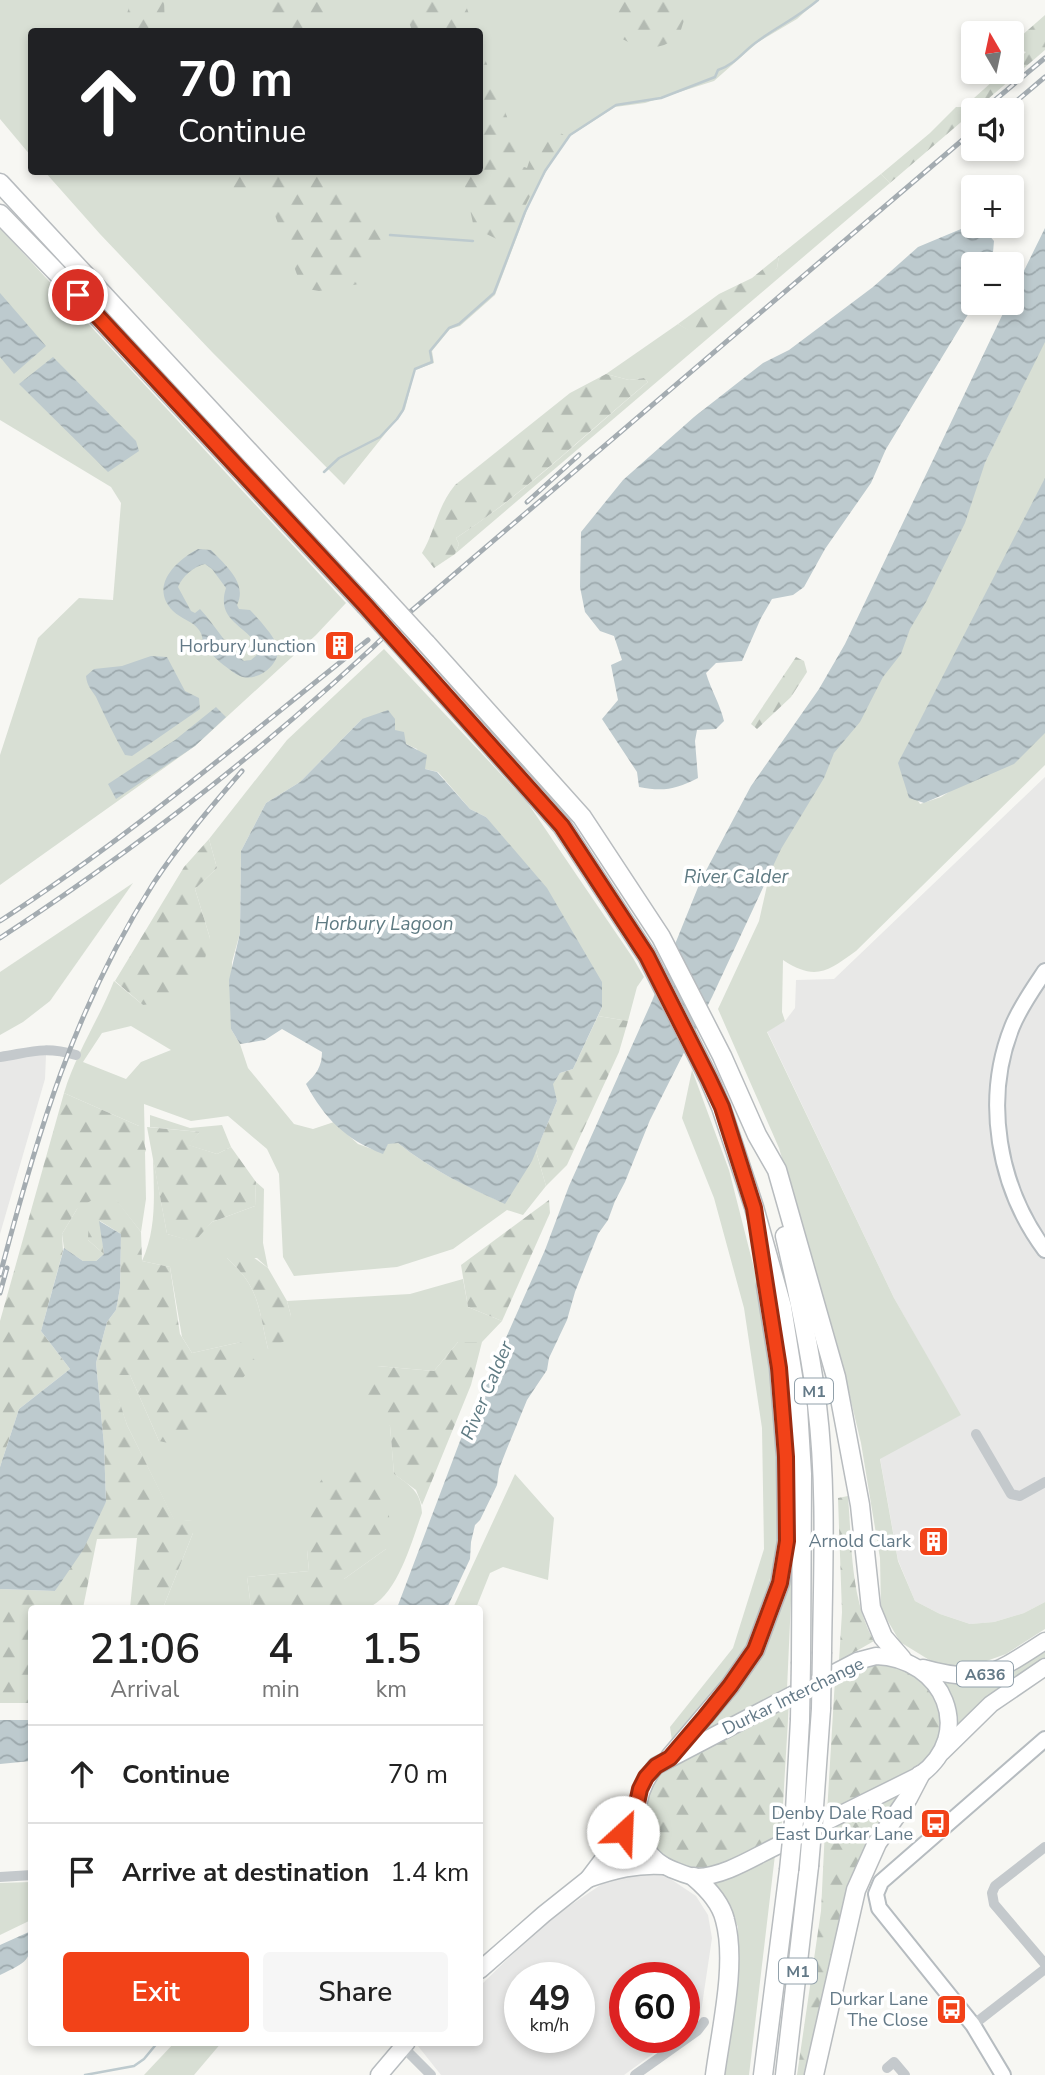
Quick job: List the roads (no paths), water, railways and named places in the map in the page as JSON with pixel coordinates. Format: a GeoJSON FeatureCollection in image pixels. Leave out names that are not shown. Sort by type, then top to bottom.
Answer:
{"type":"FeatureCollection","features":[{"type":"Feature","properties":{"kind":"highway","name":"M1"},"geometry":{"type":"LineString","coordinates":[[0,183],[426,643],[582,817],[661,937],[722,1056],[757,1135],[782,1224],[800,1303],[817,1406],[822,1475],[821,1709],[809,1867],[785,2075]]}},
{"type":"Feature","properties":{"kind":"highway","name":"M1"},"geometry":{"type":"LineString","coordinates":[[0,214],[365,605],[562,826],[647,956],[722,1107],[782,1307],[797,1408],[802,1474],[800,1720],[789,1870],[763,2075]]}},
{"type":"Feature","properties":{"kind":"highway"},"geometry":{"type":"LineString","coordinates":[[757,1135],[776,1170],[836,1377],[860,1505],[870,1608],[883,1637],[909,1663]]}},
{"type":"Feature","properties":{"kind":"highway"},"geometry":{"type":"LineString","coordinates":[[670,1758],[730,1686],[755,1650],[780,1583],[787,1541],[786,1457],[779,1368],[754,1208]]}},
{"type":"Feature","properties":{"kind":"highway","name":"M1"},"geometry":{"type":"LineString","coordinates":[[814,2075],[856,1890],[877,1843],[920,1775]]}},
{"type":"Feature","properties":{"kind":"highway"},"geometry":{"type":"LineString","coordinates":[[694,1877],[710,1891],[725,1918],[730,1948],[715,2075]]}},
{"type":"Feature","properties":{"kind":"main road","name":"A636"},"geometry":{"type":"LineString","coordinates":[[909,1663],[953,1676],[988,1674],[1045,1641]]}},
{"type":"Feature","properties":{"kind":"main road","name":"Durkar Interchange"},"geometry":{"type":"LineString","coordinates":[[588,1879],[622,1834],[646,1777],[656,1766],[857,1661],[876,1657],[909,1663]]}},
{"type":"Feature","properties":{"kind":"main road"},"geometry":{"type":"LineString","coordinates":[[483,1967],[588,1879],[639,1865],[664,1866],[694,1877],[730,1868],[920,1775],[934,1765],[942,1752],[948,1723],[944,1697],[936,1683],[909,1663]]}},
{"type":"Feature","properties":{"kind":"main road","name":"A636"},"geometry":{"type":"LineString","coordinates":[[942,1752],[991,1704],[1045,1667]]}},
{"type":"Feature","properties":{"kind":"main road"},"geometry":{"type":"LineString","coordinates":[[637,1803],[636,1816],[646,1847],[664,1866]]}},
{"type":"Feature","properties":{"kind":"main road"},"geometry":{"type":"LineString","coordinates":[[379,2075],[404,2046]]}},
{"type":"Feature","properties":{"kind":"street"},"geometry":{"type":"LineString","coordinates":[[1045,971],[1013,1026],[1000,1071],[998,1120],[1000,1146],[1012,1189],[1028,1224],[1045,1250]]}},
{"type":"Feature","properties":{"kind":"street"},"geometry":{"type":"LineString","coordinates":[[0,1057],[43,1049],[76,1055]]}},
{"type":"Feature","properties":{"kind":"street"},"geometry":{"type":"LineString","coordinates":[[976,1434],[1012,1494],[1020,1496],[1045,1482]]}},
{"type":"Feature","properties":{"kind":"street"},"geometry":{"type":"LineString","coordinates":[[1003,2075],[973,2025],[879,1908],[876,1894],[881,1882],[1043,1745]]}},
{"type":"Feature","properties":{"kind":"street"},"geometry":{"type":"LineString","coordinates":[[973,2025],[1045,1967],[992,1898],[995,1886],[1045,1847]]}},
{"type":"Feature","properties":{"kind":"street"},"geometry":{"type":"LineString","coordinates":[[0,1877],[28,1875]]}},
{"type":"Feature","properties":{"kind":"street"},"geometry":{"type":"LineString","coordinates":[[635,2075],[697,2031],[704,2022]]}},
{"type":"Feature","properties":{"kind":"street"},"geometry":{"type":"LineString","coordinates":[[406,2046],[431,2075]]}},
{"type":"Feature","properties":{"kind":"street"},"geometry":{"type":"LineString","coordinates":[[887,2068],[894,2062],[905,2075]]}},
{"type":"Feature","properties":{"kind":"water","name":"River Calder"},"geometry":{"type":"Polygon","coordinates":[[[1045,228],[1045,342],[985,463],[965,523],[910,629],[901,654],[883,677],[860,722],[834,753],[824,778],[781,849],[712,997],[650,1120],[608,1220],[598,1234],[567,1320],[549,1358],[547,1370],[527,1400],[499,1469],[497,1485],[475,1525],[470,1559],[448,1605],[398,1605],[460,1441],[652,1001],[701,880],[751,786],[819,689],[845,644],[1002,315],[1024,315],[1024,271],[1045,228]]]}},
{"type":"Feature","properties":{"kind":"water"},"geometry":{"type":"Polygon","coordinates":[[[961,229],[961,238],[991,238],[994,241],[993,252],[961,252],[961,315],[968,315],[886,449],[871,483],[825,549],[804,587],[793,595],[772,599],[742,661],[716,663],[706,673],[724,721],[716,729],[697,730],[695,741],[698,778],[670,788],[639,787],[637,772],[602,719],[618,700],[611,665],[622,660],[614,636],[600,631],[585,612],[580,587],[581,532],[623,480],[694,417],[763,363],[789,350],[873,287],[918,247],[961,229]]]}},
{"type":"Feature","properties":{"kind":"water"},"geometry":{"type":"Polygon","coordinates":[[[0,293],[46,346],[14,374],[0,357],[0,293]]]}},
{"type":"Feature","properties":{"kind":"water"},"geometry":{"type":"Polygon","coordinates":[[[53,357],[136,441],[139,451],[108,472],[19,384],[53,357]]]}},
{"type":"Feature","properties":{"kind":"water"},"geometry":{"type":"Polygon","coordinates":[[[1045,478],[1045,733],[1014,764],[924,803],[909,798],[898,763],[1045,478]]]}},
{"type":"Feature","properties":{"kind":"water"},"geometry":{"type":"Polygon","coordinates":[[[198,549],[211,550],[237,582],[240,589],[237,605],[239,609],[250,610],[275,640],[277,655],[265,672],[246,678],[231,671],[207,649],[196,627],[176,614],[166,602],[164,584],[174,568],[198,549]],[[205,564],[197,567],[185,576],[178,587],[191,611],[195,613],[200,609],[244,661],[251,660],[259,653],[256,644],[230,618],[224,600],[226,588],[205,564]]]}},
{"type":"Feature","properties":{"kind":"water"},"geometry":{"type":"Polygon","coordinates":[[[151,656],[167,657],[185,691],[199,698],[200,709],[132,756],[125,755],[88,685],[86,676],[94,669],[122,666],[151,656]]]}},
{"type":"Feature","properties":{"kind":"water"},"geometry":{"type":"Polygon","coordinates":[[[216,707],[226,717],[195,746],[116,799],[108,784],[175,740],[216,707]]]}},
{"type":"Feature","properties":{"kind":"water","name":"Horbury Lagoon"},"geometry":{"type":"Polygon","coordinates":[[[388,710],[395,719],[395,730],[404,732],[406,744],[427,755],[425,769],[437,772],[470,809],[486,817],[547,888],[602,982],[602,1007],[573,1069],[560,1073],[553,1084],[557,1101],[532,1161],[505,1204],[449,1177],[398,1143],[388,1144],[383,1154],[358,1142],[337,1126],[321,1108],[306,1084],[318,1070],[322,1052],[282,1029],[265,1040],[240,1044],[231,1029],[229,980],[240,933],[241,851],[266,803],[300,782],[362,719],[388,710]]]}},
{"type":"Feature","properties":{"kind":"water"},"geometry":{"type":"Polygon","coordinates":[[[99,1221],[121,1234],[120,1288],[116,1310],[107,1322],[96,1363],[106,1502],[83,1550],[55,1591],[0,1589],[0,1467],[19,1409],[70,1369],[41,1331],[64,1248],[83,1261],[96,1261],[104,1254],[99,1221]]]}},
{"type":"Feature","properties":{"kind":"water"},"geometry":{"type":"Polygon","coordinates":[[[0,1720],[28,1720],[28,1761],[0,1764],[0,1720]]]}},
{"type":"Feature","properties":{"kind":"water"},"geometry":{"type":"Polygon","coordinates":[[[28,1932],[28,1956],[22,1963],[0,1975],[0,1945],[28,1932]]]}},
{"type":"Feature","properties":{"kind":"waterway"},"geometry":{"type":"LineString","coordinates":[[324,472],[339,458],[380,437],[403,410],[415,369],[432,362],[430,351],[449,328],[459,324],[494,293],[525,212],[545,171],[570,135],[616,105],[661,98],[715,77],[718,70],[729,65],[758,41],[818,0]]}},
{"type":"Feature","properties":{"kind":"waterway"},"geometry":{"type":"LineString","coordinates":[[390,235],[473,241]]}},
{"type":"Feature","properties":{"kind":"waterway"},"geometry":{"type":"LineString","coordinates":[[85,2075],[134,2066],[155,2046]]}},
{"type":"Feature","properties":{"kind":"railway"},"geometry":{"type":"LineString","coordinates":[[997,98],[1045,58]]}},
{"type":"Feature","properties":{"kind":"railway"},"geometry":{"type":"LineString","coordinates":[[1020,98],[1045,77]]}},
{"type":"Feature","properties":{"kind":"railway"},"geometry":{"type":"LineString","coordinates":[[0,938],[161,825],[264,743],[410,612],[961,141]]}},
{"type":"Feature","properties":{"kind":"railway"},"geometry":{"type":"LineString","coordinates":[[527,502],[579,455]]}},
{"type":"Feature","properties":{"kind":"railway"},"geometry":{"type":"LineString","coordinates":[[0,921],[142,820],[368,640]]}},
{"type":"Feature","properties":{"kind":"railway"},"geometry":{"type":"LineString","coordinates":[[0,1275],[44,1122],[61,1073],[101,978],[125,931],[163,869],[242,771]]}},
{"type":"Feature","properties":{"kind":"railway"},"geometry":{"type":"LineString","coordinates":[[0,1293],[7,1268]]}},
{"type":"Feature","properties":{"kind":"place","name":"Horbury Junction"},"geometry":{"type":"Point","coordinates":[339,646]}},
{"type":"Feature","properties":{"kind":"place","name":"Arnold Clark"},"geometry":{"type":"Point","coordinates":[934,1541]}},
{"type":"Feature","properties":{"kind":"place","name":"Denby Dale Road East Durkar Lane"},"geometry":{"type":"Point","coordinates":[936,1823]}},
{"type":"Feature","properties":{"kind":"place","name":"Durkar Lane The Close"},"geometry":{"type":"Point","coordinates":[951,2009]}}]}
